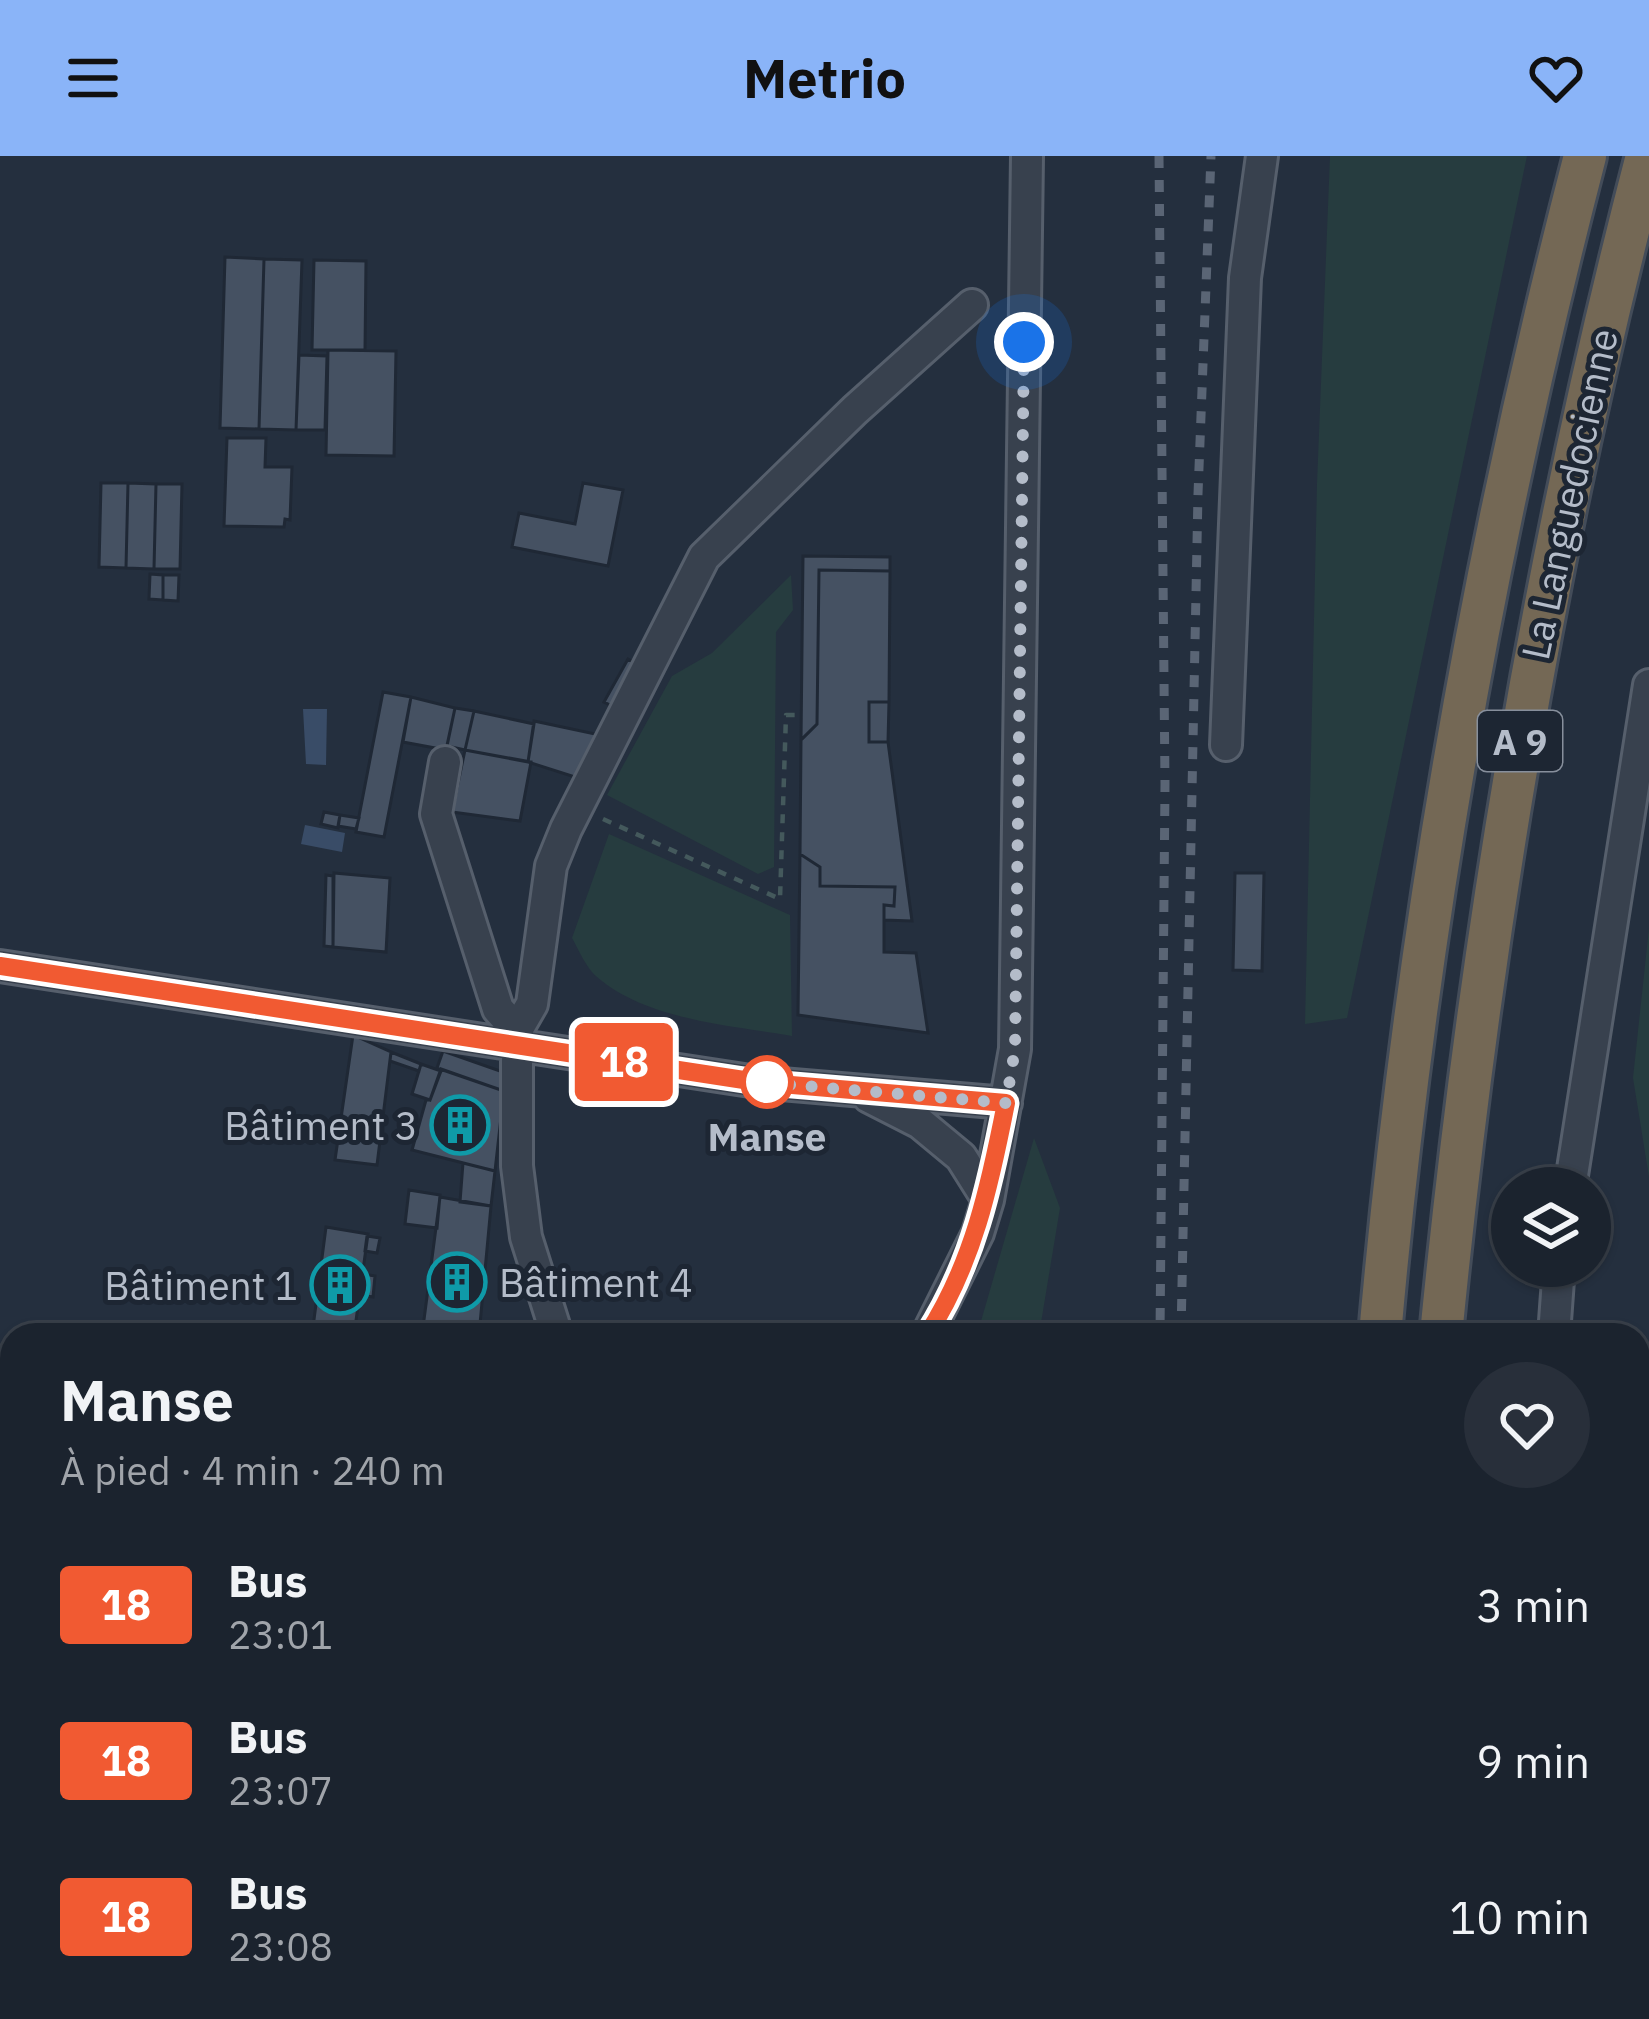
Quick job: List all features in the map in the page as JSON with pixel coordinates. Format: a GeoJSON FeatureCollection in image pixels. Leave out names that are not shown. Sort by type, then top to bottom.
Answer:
{"type":"FeatureCollection","features":[{"type":"Feature","properties":{"kind":"highway","name":"La Languedocienne"},"geometry":{"type":"LineString","coordinates":[[1381,1323],[1399,1143],[1454,765],[1520,426],[1586,156]]}},
{"type":"Feature","properties":{"kind":"highway","name":"La Languedocienne"},"geometry":{"type":"LineString","coordinates":[[1442,1323],[1474,1030],[1523,722],[1587,402],[1648,156]]}},
{"type":"Feature","properties":{"kind":"street"},"geometry":{"type":"LineString","coordinates":[[933,1323],[978,1233],[988,1200],[1015,1049],[1027,156]]}},
{"type":"Feature","properties":{"kind":"street"},"geometry":{"type":"LineString","coordinates":[[1226,745],[1245,278],[1262,156]]}},
{"type":"Feature","properties":{"kind":"street"},"geometry":{"type":"LineString","coordinates":[[553,1323],[526,1237],[517,1166],[517,1038],[532,1004],[551,866],[704,557],[972,305]]}},
{"type":"Feature","properties":{"kind":"street"},"geometry":{"type":"LineString","coordinates":[[1573,1167],[1649,685]]}},
{"type":"Feature","properties":{"kind":"street"},"geometry":{"type":"LineString","coordinates":[[445,762],[436,814],[498,1009],[517,1038]]}},
{"type":"Feature","properties":{"kind":"street"},"geometry":{"type":"LineString","coordinates":[[0,966],[517,1038],[757,1082],[1006,1103]]}},
{"type":"Feature","properties":{"kind":"street"},"geometry":{"type":"LineString","coordinates":[[858,1092],[920,1123],[961,1157],[988,1200]]}},
{"type":"Feature","properties":{"kind":"street"},"geometry":{"type":"LineString","coordinates":[[1555,1323],[1557,1287]]}},
{"type":"Feature","properties":{"kind":"path"},"geometry":{"type":"LineString","coordinates":[[558,849],[585,856],[604,817],[780,899],[786,715],[802,716]]}},
{"type":"Feature","properties":{"kind":"green space"},"geometry":{"type":"Polygon","coordinates":[[[1330,156],[1527,156],[1347,1018],[1305,1024],[1317,484],[1330,156]]]}},
{"type":"Feature","properties":{"kind":"green space"},"geometry":{"type":"Polygon","coordinates":[[[791,575],[793,610],[776,632],[774,867],[758,874],[607,795],[672,676],[712,653],[791,575]]]}},
{"type":"Feature","properties":{"kind":"green space"},"geometry":{"type":"Polygon","coordinates":[[[609,834],[790,915],[792,1036],[664,1012],[617,991],[593,973],[572,938],[609,834]]]}},
{"type":"Feature","properties":{"kind":"green space"},"geometry":{"type":"Polygon","coordinates":[[[1649,928],[1649,1177],[1633,1078],[1649,928]]]}},
{"type":"Feature","properties":{"kind":"green space"},"geometry":{"type":"Polygon","coordinates":[[[1034,1138],[1060,1208],[1041,1323],[980,1323],[1034,1138]]]}},
{"type":"Feature","properties":{"kind":"water"},"geometry":{"type":"Polygon","coordinates":[[[303,709],[327,709],[326,765],[306,764],[303,709]]]}},
{"type":"Feature","properties":{"kind":"water"},"geometry":{"type":"Polygon","coordinates":[[[305,825],[345,833],[342,852],[301,844],[305,825]]]}},
{"type":"Feature","properties":{"kind":"building"},"geometry":{"type":"Polygon","coordinates":[[[225,257],[264,259],[259,429],[220,428],[225,257]]]}},
{"type":"Feature","properties":{"kind":"building"},"geometry":{"type":"Polygon","coordinates":[[[264,259],[302,260],[296,430],[259,429],[264,259]]]}},
{"type":"Feature","properties":{"kind":"building"},"geometry":{"type":"Polygon","coordinates":[[[314,260],[366,261],[365,350],[312,350],[314,260]]]}},
{"type":"Feature","properties":{"kind":"building"},"geometry":{"type":"Polygon","coordinates":[[[328,350],[396,351],[394,456],[326,455],[328,350]]]}},
{"type":"Feature","properties":{"kind":"building"},"geometry":{"type":"Polygon","coordinates":[[[299,355],[327,356],[325,430],[296,430],[299,355]]]}},
{"type":"Feature","properties":{"kind":"building"},"geometry":{"type":"Polygon","coordinates":[[[227,438],[266,438],[265,467],[292,467],[290,520],[285,519],[284,527],[224,526],[227,438]]]}},
{"type":"Feature","properties":{"kind":"building"},"geometry":{"type":"Polygon","coordinates":[[[101,483],[128,483],[126,568],[99,567],[101,483]]]}},
{"type":"Feature","properties":{"kind":"building"},"geometry":{"type":"Polygon","coordinates":[[[128,483],[156,484],[154,569],[126,568],[128,483]]]}},
{"type":"Feature","properties":{"kind":"building"},"geometry":{"type":"Polygon","coordinates":[[[583,483],[623,490],[608,566],[512,547],[519,513],[575,524],[583,483]]]}},
{"type":"Feature","properties":{"kind":"building"},"geometry":{"type":"Polygon","coordinates":[[[156,484],[182,484],[180,569],[154,569],[156,484]]]}},
{"type":"Feature","properties":{"kind":"building"},"geometry":{"type":"Polygon","coordinates":[[[803,556],[890,557],[890,571],[819,570],[817,724],[801,740],[803,556]]]}},
{"type":"Feature","properties":{"kind":"building"},"geometry":{"type":"Polygon","coordinates":[[[819,570],[890,571],[889,702],[869,702],[869,742],[888,742],[912,921],[884,920],[884,905],[894,906],[895,887],[820,886],[820,867],[800,854],[801,740],[817,724],[819,570]]]}},
{"type":"Feature","properties":{"kind":"building"},"geometry":{"type":"Polygon","coordinates":[[[150,574],[163,575],[163,600],[149,599],[150,574]]]}},
{"type":"Feature","properties":{"kind":"building"},"geometry":{"type":"Polygon","coordinates":[[[163,575],[179,575],[178,601],[163,600],[163,575]]]}},
{"type":"Feature","properties":{"kind":"building"},"geometry":{"type":"Polygon","coordinates":[[[628,659],[635,663],[614,707],[604,702],[628,659]]]}},
{"type":"Feature","properties":{"kind":"building"},"geometry":{"type":"Polygon","coordinates":[[[383,692],[411,697],[384,837],[356,832],[383,692]]]}},
{"type":"Feature","properties":{"kind":"building"},"geometry":{"type":"Polygon","coordinates":[[[411,697],[455,708],[446,750],[403,742],[411,697]]]}},
{"type":"Feature","properties":{"kind":"building"},"geometry":{"type":"Polygon","coordinates":[[[869,702],[889,702],[888,742],[869,742],[869,702]]]}},
{"type":"Feature","properties":{"kind":"building"},"geometry":{"type":"Polygon","coordinates":[[[455,708],[474,711],[465,750],[447,746],[455,708]]]}},
{"type":"Feature","properties":{"kind":"building"},"geometry":{"type":"Polygon","coordinates":[[[474,711],[534,724],[528,762],[465,750],[474,711]]]}},
{"type":"Feature","properties":{"kind":"building"},"geometry":{"type":"Polygon","coordinates":[[[534,721],[600,735],[578,778],[528,762],[534,721]]]}},
{"type":"Feature","properties":{"kind":"building"},"geometry":{"type":"Polygon","coordinates":[[[465,750],[531,762],[520,821],[452,812],[465,750]]]}},
{"type":"Feature","properties":{"kind":"building"},"geometry":{"type":"Polygon","coordinates":[[[324,812],[340,815],[338,828],[321,824],[324,812]]]}},
{"type":"Feature","properties":{"kind":"building"},"geometry":{"type":"Polygon","coordinates":[[[340,815],[359,818],[356,829],[338,826],[340,815]]]}},
{"type":"Feature","properties":{"kind":"building"},"geometry":{"type":"Polygon","coordinates":[[[800,854],[820,867],[820,886],[895,887],[894,906],[884,905],[884,952],[916,953],[928,1033],[798,1015],[800,854]]]}},
{"type":"Feature","properties":{"kind":"building"},"geometry":{"type":"Polygon","coordinates":[[[334,873],[390,878],[386,952],[333,947],[334,873]]]}},
{"type":"Feature","properties":{"kind":"building"},"geometry":{"type":"Polygon","coordinates":[[[1235,873],[1264,873],[1262,971],[1233,970],[1235,873]]]}},
{"type":"Feature","properties":{"kind":"building"},"geometry":{"type":"Polygon","coordinates":[[[326,875],[333,876],[333,947],[324,946],[326,875]]]}},
{"type":"Feature","properties":{"kind":"building"},"geometry":{"type":"Polygon","coordinates":[[[353,1035],[391,1052],[377,1165],[335,1160],[353,1035]]]}},
{"type":"Feature","properties":{"kind":"building"},"geometry":{"type":"Polygon","coordinates":[[[443,1051],[503,1072],[504,1091],[437,1068],[443,1051]]]}},
{"type":"Feature","properties":{"kind":"building"},"geometry":{"type":"Polygon","coordinates":[[[391,1052],[421,1064],[419,1071],[390,1061],[391,1052]]]}},
{"type":"Feature","properties":{"kind":"building"},"geometry":{"type":"Polygon","coordinates":[[[421,1064],[441,1071],[430,1100],[412,1094],[421,1064]]]}},
{"type":"Feature","properties":{"kind":"building","name":"Bâtiment 3"},"geometry":{"type":"Polygon","coordinates":[[[441,1069],[504,1091],[495,1171],[412,1150],[426,1100],[430,1100],[441,1069]]]}},
{"type":"Feature","properties":{"kind":"building"},"geometry":{"type":"Polygon","coordinates":[[[463,1163],[495,1171],[491,1206],[460,1202],[463,1163]]]}},
{"type":"Feature","properties":{"kind":"building"},"geometry":{"type":"Polygon","coordinates":[[[409,1190],[440,1195],[437,1228],[405,1224],[409,1190]]]}},
{"type":"Feature","properties":{"kind":"building","name":"Bâtiment 4"},"geometry":{"type":"Polygon","coordinates":[[[440,1197],[491,1206],[480,1323],[424,1323],[440,1197]]]}},
{"type":"Feature","properties":{"kind":"building","name":"Bâtiment 1"},"geometry":{"type":"Polygon","coordinates":[[[326,1227],[368,1234],[356,1323],[314,1323],[326,1227]]]}},
{"type":"Feature","properties":{"kind":"building"},"geometry":{"type":"Polygon","coordinates":[[[367,1236],[380,1238],[377,1253],[365,1251],[367,1236]]]}},
{"type":"Feature","properties":{"kind":"building"},"geometry":{"type":"Polygon","coordinates":[[[363,1274],[375,1276],[373,1297],[360,1295],[363,1274]]]}},
{"type":"Feature","properties":{"kind":"railway"},"geometry":{"type":"LineString","coordinates":[[1159,156],[1165,784],[1160,1323]]}},
{"type":"Feature","properties":{"kind":"railway"},"geometry":{"type":"LineString","coordinates":[[1181,1323],[1198,494],[1211,156]]}},
{"type":"Feature","properties":{"kind":"bus line","name":"18"},"geometry":{"type":"LineString","coordinates":[[0,966],[757,1082],[1006,1103],[978,1233],[934,1323]]}},
{"type":"Feature","properties":{"kind":"place","name":"Manse"},"geometry":{"type":"Point","coordinates":[767,1082]}},
{"type":"Feature","properties":{"kind":"place","name":"Bâtiment 3"},"geometry":{"type":"Point","coordinates":[460,1125]}},
{"type":"Feature","properties":{"kind":"place","name":"Bâtiment 4"},"geometry":{"type":"Point","coordinates":[457,1282]}},
{"type":"Feature","properties":{"kind":"place","name":"Bâtiment 1"},"geometry":{"type":"Point","coordinates":[340,1285]}},
{"type":"Feature","properties":{"kind":"route"},"geometry":{"type":"LineString","coordinates":[[767,1082],[757,1082],[1006,1103],[1015,1049],[1024,342]]}}]}
